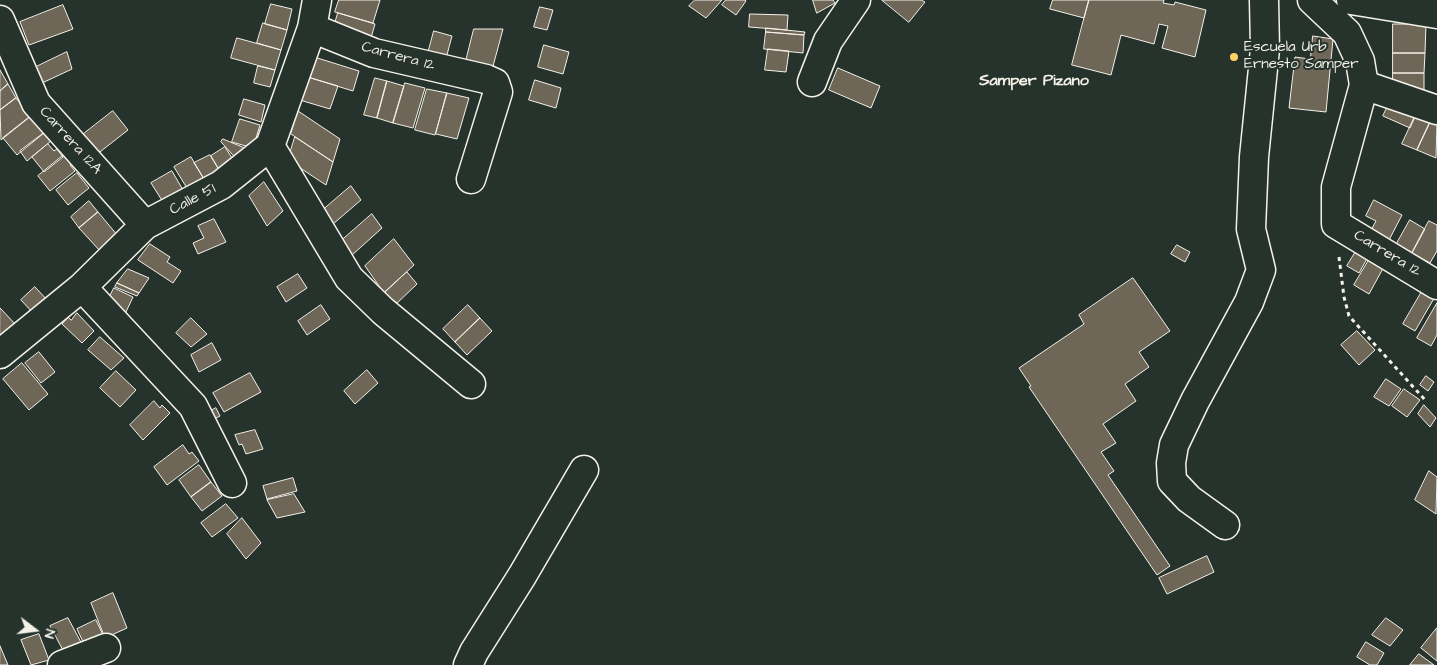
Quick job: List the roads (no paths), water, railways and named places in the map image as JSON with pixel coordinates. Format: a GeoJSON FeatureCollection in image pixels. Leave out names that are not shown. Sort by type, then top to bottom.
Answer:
{"type":"FeatureCollection","features":[{"type":"Feature","properties":{"kind":"street"},"geometry":{"type":"LineString","coordinates":[[317,0],[312,28],[270,146],[324,232],[349,278],[383,311],[471,384]]}},
{"type":"Feature","properties":{"kind":"street"},"geometry":{"type":"LineString","coordinates":[[812,82],[828,41],[856,0]]}},
{"type":"Feature","properties":{"kind":"street"},"geometry":{"type":"LineString","coordinates":[[1225,525],[1190,499],[1172,481],[1171,463],[1174,445],[1194,401],[1249,302],[1262,270],[1251,229],[1254,157],[1265,49],[1264,0]]}},
{"type":"Feature","properties":{"kind":"street"},"geometry":{"type":"LineString","coordinates":[[1312,0],[1348,33],[1360,61],[1364,85],[1437,110]]}},
{"type":"Feature","properties":{"kind":"street"},"geometry":{"type":"LineString","coordinates":[[1351,0],[1437,14]]}},
{"type":"Feature","properties":{"kind":"street","name":"Carrera 12A"},"geometry":{"type":"LineString","coordinates":[[0,20],[36,103],[145,225]]}},
{"type":"Feature","properties":{"kind":"street","name":"Carrera 12"},"geometry":{"type":"LineString","coordinates":[[312,28],[374,53],[486,79],[495,84],[498,92],[471,179]]}},
{"type":"Feature","properties":{"kind":"street","name":"Carrera 12"},"geometry":{"type":"LineString","coordinates":[[1364,85],[1336,187],[1336,224],[1437,285]]}},
{"type":"Feature","properties":{"kind":"street","name":"Calle 51"},"geometry":{"type":"LineString","coordinates":[[0,354],[82,287],[145,225],[221,185],[270,146]]}},
{"type":"Feature","properties":{"kind":"street"},"geometry":{"type":"LineString","coordinates":[[82,287],[193,406],[232,483]]}},
{"type":"Feature","properties":{"kind":"street"},"geometry":{"type":"LineString","coordinates":[[468,665],[584,470]]}},
{"type":"Feature","properties":{"kind":"street"},"geometry":{"type":"LineString","coordinates":[[62,665],[106,648]]}},
{"type":"Feature","properties":{"kind":"place","name":"Escuela Urb Ernesto Samper"},"geometry":{"type":"Point","coordinates":[1234,57]}},
{"type":"Feature","properties":{"kind":"district","name":"Samper Pizano"},"geometry":{"type":"Point","coordinates":[1034,82]}}]}
